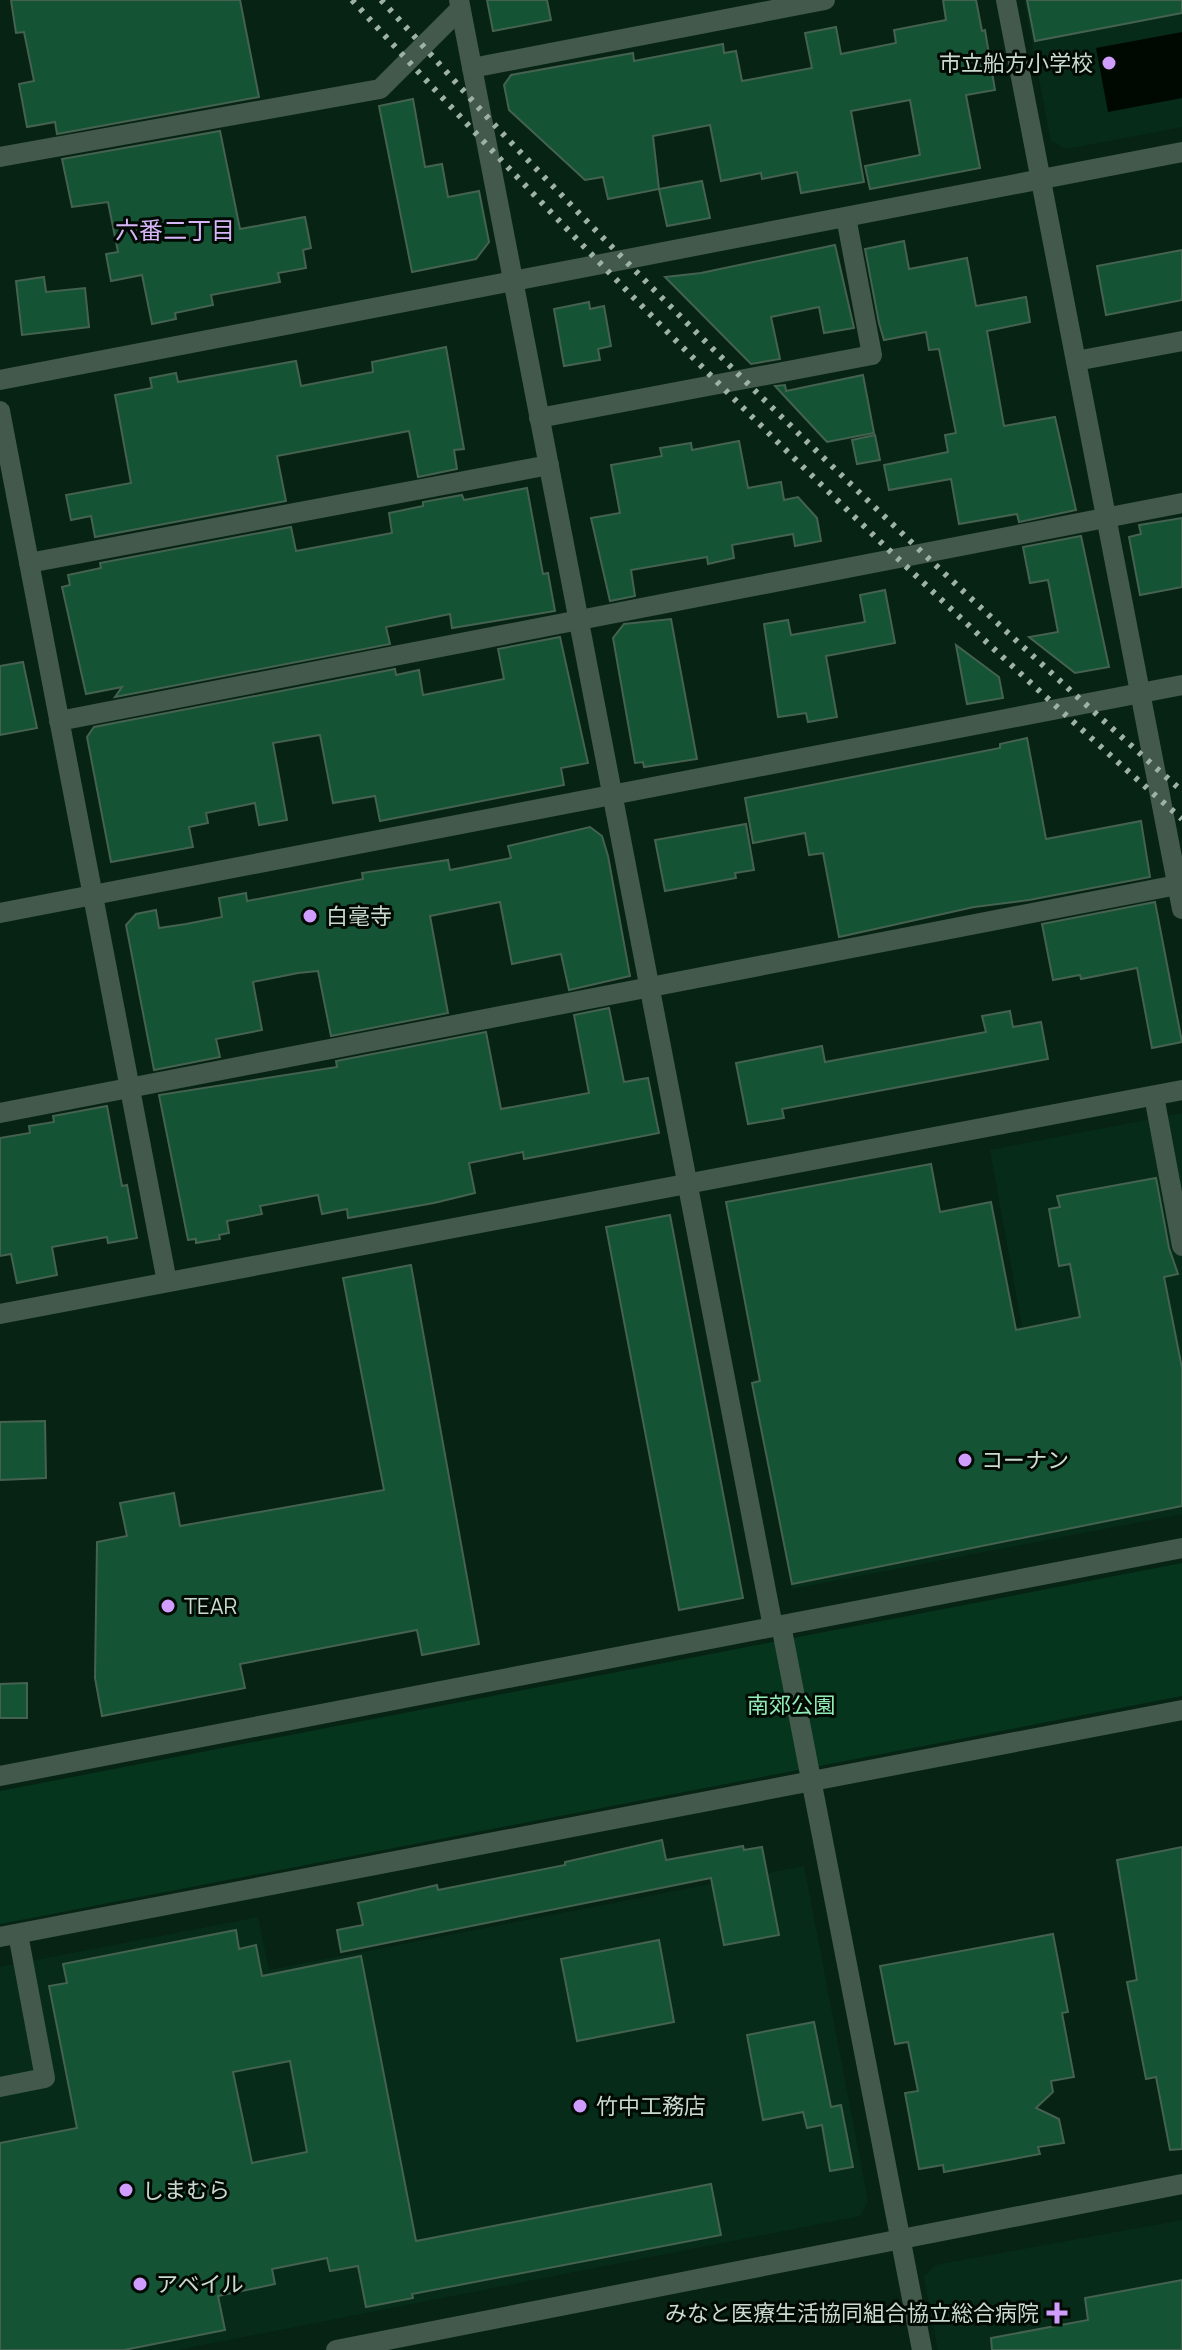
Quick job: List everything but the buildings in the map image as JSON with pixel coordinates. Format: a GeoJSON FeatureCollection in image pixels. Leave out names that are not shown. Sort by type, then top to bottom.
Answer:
{"type":"FeatureCollection","features":[{"type":"Feature","properties":{"kind":"street"},"geometry":{"type":"LineString","coordinates":[[472,68],[825,0]]}},
{"type":"Feature","properties":{"kind":"street"},"geometry":{"type":"LineString","coordinates":[[1006,0],[1180,884],[1182,909]]}},
{"type":"Feature","properties":{"kind":"street"},"geometry":{"type":"LineString","coordinates":[[460,5],[687,1184],[812,1782],[922,2350]]}},
{"type":"Feature","properties":{"kind":"street"},"geometry":{"type":"LineString","coordinates":[[0,157],[380,89],[460,5]]}},
{"type":"Feature","properties":{"kind":"street"},"geometry":{"type":"LineString","coordinates":[[0,380],[1182,152]]}},
{"type":"Feature","properties":{"kind":"street"},"geometry":{"type":"LineString","coordinates":[[539,418],[872,355],[846,217]]}},
{"type":"Feature","properties":{"kind":"street"},"geometry":{"type":"LineString","coordinates":[[1076,361],[1182,341]]}},
{"type":"Feature","properties":{"kind":"street"},"geometry":{"type":"LineString","coordinates":[[0,411],[167,1282]]}},
{"type":"Feature","properties":{"kind":"street"},"geometry":{"type":"LineString","coordinates":[[29,563],[549,465]]}},
{"type":"Feature","properties":{"kind":"street"},"geometry":{"type":"LineString","coordinates":[[59,721],[1182,503]]}},
{"type":"Feature","properties":{"kind":"street"},"geometry":{"type":"LineString","coordinates":[[0,913],[1182,685]]}},
{"type":"Feature","properties":{"kind":"street"},"geometry":{"type":"LineString","coordinates":[[0,1113],[1180,884]]}},
{"type":"Feature","properties":{"kind":"street"},"geometry":{"type":"LineString","coordinates":[[0,1314],[1182,1090]]}},
{"type":"Feature","properties":{"kind":"street"},"geometry":{"type":"LineString","coordinates":[[1154,1096],[1182,1246]]}},
{"type":"Feature","properties":{"kind":"street"},"geometry":{"type":"LineString","coordinates":[[0,1776],[1182,1548]]}},
{"type":"Feature","properties":{"kind":"street"},"geometry":{"type":"LineString","coordinates":[[0,2087],[45,2078],[9,1935],[1182,1710]]}},
{"type":"Feature","properties":{"kind":"street"},"geometry":{"type":"LineString","coordinates":[[336,2350],[380,2346],[1182,2184]]}},
{"type":"Feature","properties":{"kind":"shaded area","name":"市立船方小学校"},"geometry":{"type":"Polygon","coordinates":[[[1024,0],[1182,0],[1182,127],[1066,149],[1051,141],[1024,0]]]}},
{"type":"Feature","properties":{"kind":"shaded area"},"geometry":{"type":"Polygon","coordinates":[[[1182,32],[1182,98],[1108,112],[1096,48],[1182,32]]]}},
{"type":"Feature","properties":{"kind":"shaded area"},"geometry":{"type":"Polygon","coordinates":[[[1182,1113],[1182,1514],[792,1589],[752,1379],[1022,1326],[990,1150],[1182,1113]]]}},
{"type":"Feature","properties":{"kind":"shaded area"},"geometry":{"type":"Polygon","coordinates":[[[804,1866],[868,2201],[860,2216],[177,2350],[0,2350],[0,1967],[258,1917],[269,1970],[804,1866]]]}},
{"type":"Feature","properties":{"kind":"shaded area","name":"みなと医療生活協同組合協立総合病院"},"geometry":{"type":"Polygon","coordinates":[[[1182,2220],[1182,2350],[938,2350],[924,2277],[935,2265],[1182,2220]]]}},
{"type":"Feature","properties":{"kind":"green space","name":"南郊公園"},"geometry":{"type":"Polygon","coordinates":[[[1182,1563],[1182,1696],[0,1924],[0,1791],[1182,1563]]]}},
{"type":"Feature","properties":{"kind":"railway"},"geometry":{"type":"LineString","coordinates":[[352,0],[552,213],[756,421],[966,623],[1182,819]]}},
{"type":"Feature","properties":{"kind":"railway"},"geometry":{"type":"LineString","coordinates":[[381,0],[503,134],[751,387],[1007,632],[1182,791]]}},
{"type":"Feature","properties":{"kind":"place","name":"市立船方小学校"},"geometry":{"type":"Point","coordinates":[1109,63]}},
{"type":"Feature","properties":{"kind":"place","name":"白毫寺"},"geometry":{"type":"Point","coordinates":[310,916]}},
{"type":"Feature","properties":{"kind":"place","name":"コーナン"},"geometry":{"type":"Point","coordinates":[965,1460]}},
{"type":"Feature","properties":{"kind":"place","name":"TEAR"},"geometry":{"type":"Point","coordinates":[168,1606]}},
{"type":"Feature","properties":{"kind":"place","name":"竹中工務店"},"geometry":{"type":"Point","coordinates":[580,2106]}},
{"type":"Feature","properties":{"kind":"place","name":"しまむら"},"geometry":{"type":"Point","coordinates":[126,2190]}},
{"type":"Feature","properties":{"kind":"place","name":"アベイル"},"geometry":{"type":"Point","coordinates":[140,2284]}},
{"type":"Feature","properties":{"kind":"place","name":"みなと医療生活協同組合協立総合病院"},"geometry":{"type":"Point","coordinates":[1057,2313]}},
{"type":"Feature","properties":{"kind":"district","name":"六番二丁目"},"geometry":{"type":"Point","coordinates":[175,231]}}]}
